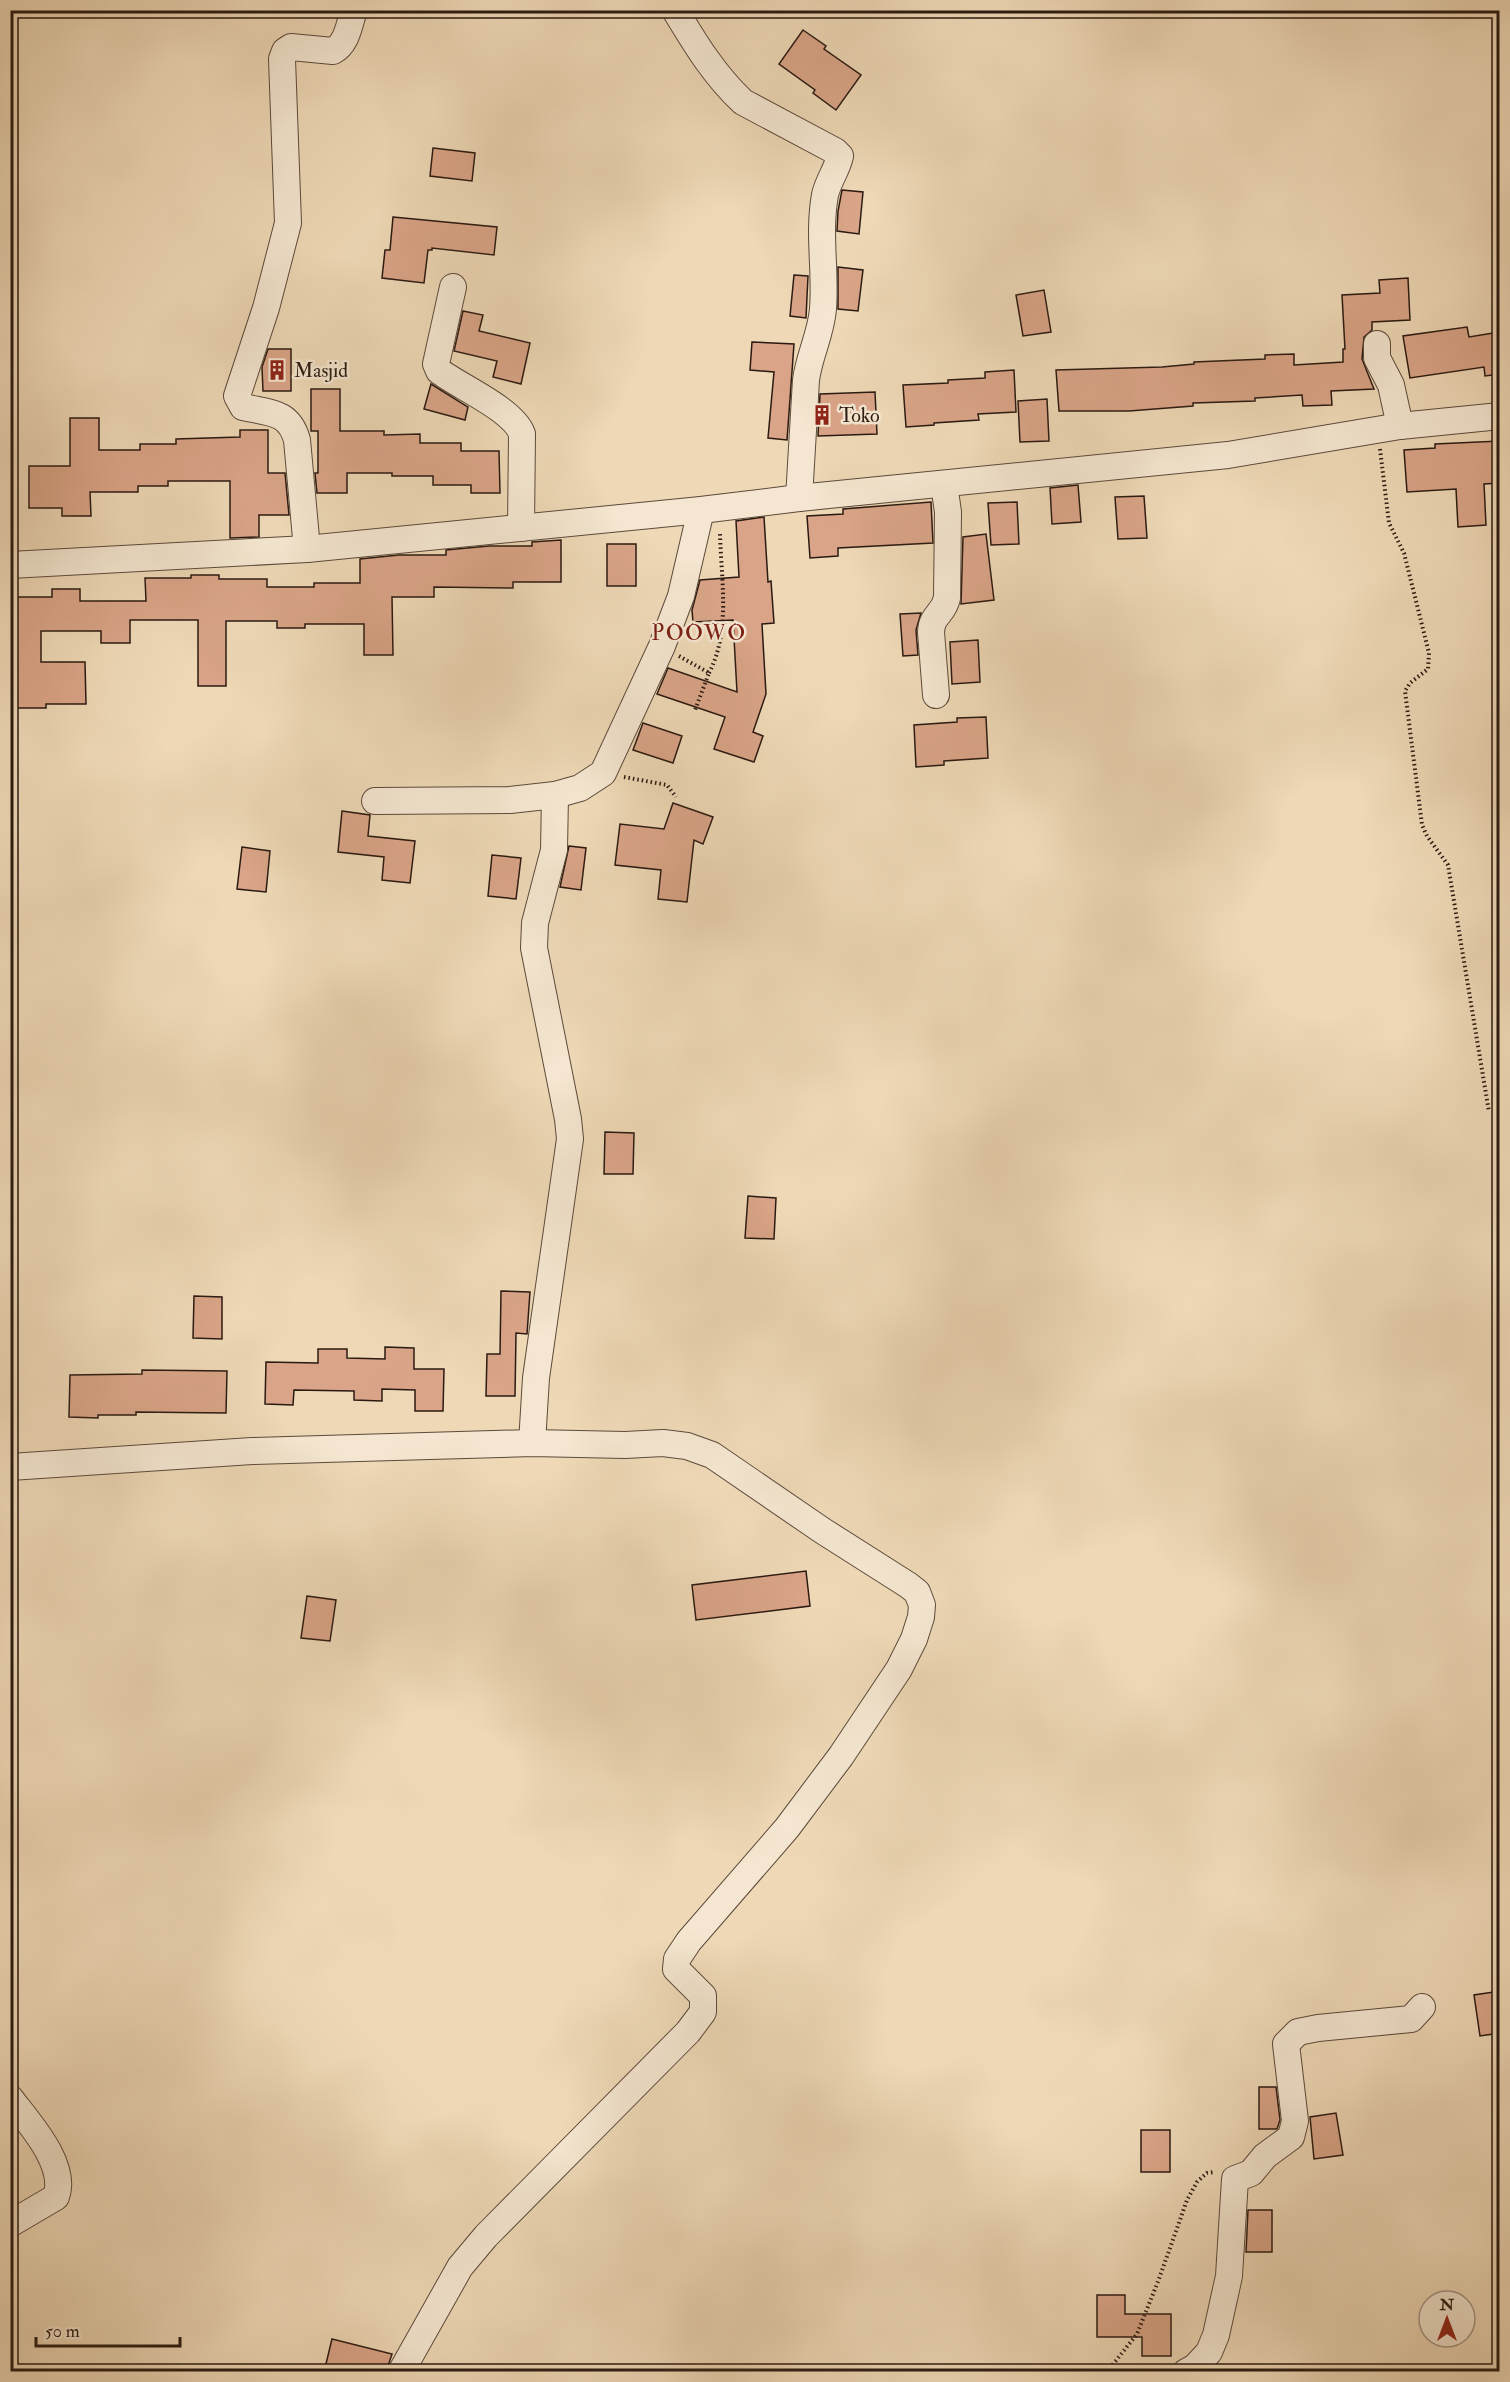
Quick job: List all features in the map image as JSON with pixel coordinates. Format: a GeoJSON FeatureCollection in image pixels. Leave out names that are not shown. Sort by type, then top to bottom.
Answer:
{"type":"FeatureCollection","features":[{"type":"Feature","properties":{"kind":"street"},"geometry":{"type":"LineString","coordinates":[[307,549],[297,440],[293,428],[281,415],[243,407],[237,396],[266,308],[288,223],[282,59],[285,51],[291,47],[333,51],[338,48],[343,42],[354,10]]}},
{"type":"Feature","properties":{"kind":"street"},"geometry":{"type":"LineString","coordinates":[[675,10],[703,56],[742,102],[836,151],[840,156],[826,191],[824,203],[822,222],[823,306],[821,327],[808,362],[799,498]]}},
{"type":"Feature","properties":{"kind":"street"},"geometry":{"type":"LineString","coordinates":[[453,287],[436,364],[439,371],[505,412],[519,426],[522,434],[521,528]]}},
{"type":"Feature","properties":{"kind":"street"},"geometry":{"type":"LineString","coordinates":[[1377,344],[1377,358],[1391,385],[1389,428]]}},
{"type":"Feature","properties":{"kind":"street"},"geometry":{"type":"LineString","coordinates":[[10,565],[307,549],[521,528],[1228,455],[1389,428],[1500,416]]}},
{"type":"Feature","properties":{"kind":"street"},"geometry":{"type":"LineString","coordinates":[[936,695],[931,623],[945,608],[947,598],[948,521],[944,484]]}},
{"type":"Feature","properties":{"kind":"street"},"geometry":{"type":"LineString","coordinates":[[375,801],[510,800],[555,795],[580,788],[603,773],[662,646],[710,509]]}},
{"type":"Feature","properties":{"kind":"street"},"geometry":{"type":"LineString","coordinates":[[532,1443],[536,1378],[570,1139],[534,948],[535,924],[554,850],[555,795]]}},
{"type":"Feature","properties":{"kind":"street"},"geometry":{"type":"LineString","coordinates":[[10,1467],[252,1451],[532,1443],[625,1445],[663,1443],[687,1446],[712,1455],[917,1592],[922,1605],[921,1617],[914,1640],[898,1669],[841,1756],[787,1828],[695,1934],[677,1959],[676,1969],[704,1996],[704,2007],[698,2019],[675,2047],[486,2236],[460,2267],[401,2372]]}},
{"type":"Feature","properties":{"kind":"street"},"geometry":{"type":"LineString","coordinates":[[1186,2372],[1195,2367],[1209,2352],[1216,2335],[1228,2276],[1235,2179],[1251,2173],[1265,2156],[1291,2137],[1294,2121],[1286,2044],[1298,2032],[1318,2028],[1412,2019],[1422,2007]]}},
{"type":"Feature","properties":{"kind":"street"},"geometry":{"type":"LineString","coordinates":[[10,2098],[47,2150],[57,2170],[60,2186],[56,2197],[10,2224]]}},
{"type":"Feature","properties":{"kind":"path"},"geometry":{"type":"LineString","coordinates":[[1389,428],[1389,523],[1404,553],[1429,653],[1428,669],[1410,683],[1405,691],[1422,825],[1427,836],[1448,865],[1489,1112]]}},
{"type":"Feature","properties":{"kind":"path"},"geometry":{"type":"LineString","coordinates":[[695,710],[715,662],[723,632],[710,509]]}},
{"type":"Feature","properties":{"kind":"path"},"geometry":{"type":"LineString","coordinates":[[662,646],[709,673]]}},
{"type":"Feature","properties":{"kind":"path"},"geometry":{"type":"LineString","coordinates":[[603,773],[667,785],[676,796]]}},
{"type":"Feature","properties":{"kind":"path"},"geometry":{"type":"LineString","coordinates":[[1107,2372],[1137,2334],[1187,2200],[1197,2182],[1207,2173],[1224,2171],[1235,2179]]}},
{"type":"Feature","properties":{"kind":"building"},"geometry":{"type":"Polygon","coordinates":[[[803,30],[826,46],[824,49],[861,75],[836,110],[813,93],[815,90],[779,64],[803,30]]]}},
{"type":"Feature","properties":{"kind":"building"},"geometry":{"type":"Polygon","coordinates":[[[433,148],[475,153],[472,181],[430,176],[433,148]]]}},
{"type":"Feature","properties":{"kind":"building"},"geometry":{"type":"Polygon","coordinates":[[[842,190],[863,192],[859,234],[837,231],[842,190]]]}},
{"type":"Feature","properties":{"kind":"building"},"geometry":{"type":"Polygon","coordinates":[[[393,217],[497,227],[494,255],[432,248],[428,250],[424,283],[382,278],[385,250],[390,250],[393,217]]]}},
{"type":"Feature","properties":{"kind":"building"},"geometry":{"type":"Polygon","coordinates":[[[838,267],[863,270],[858,311],[838,309],[838,267]]]}},
{"type":"Feature","properties":{"kind":"building"},"geometry":{"type":"Polygon","coordinates":[[[794,275],[808,276],[806,318],[790,316],[794,275]]]}},
{"type":"Feature","properties":{"kind":"building"},"geometry":{"type":"Polygon","coordinates":[[[1408,278],[1410,320],[1372,322],[1372,330],[1364,337],[1362,359],[1374,389],[1331,391],[1332,405],[1303,406],[1302,395],[1255,398],[1255,401],[1193,403],[1193,406],[1129,411],[1059,411],[1056,370],[1162,367],[1194,364],[1194,362],[1265,359],[1265,355],[1294,354],[1294,365],[1343,362],[1343,349],[1345,349],[1342,295],[1380,293],[1379,280],[1408,278]]]}},
{"type":"Feature","properties":{"kind":"building"},"geometry":{"type":"Polygon","coordinates":[[[1044,290],[1051,332],[1023,336],[1016,295],[1044,290]]]}},
{"type":"Feature","properties":{"kind":"building"},"geometry":{"type":"Polygon","coordinates":[[[463,311],[483,315],[479,331],[530,343],[521,384],[493,377],[497,361],[454,351],[463,311]]]}},
{"type":"Feature","properties":{"kind":"building"},"geometry":{"type":"Polygon","coordinates":[[[1467,327],[1469,337],[1500,332],[1500,374],[1485,376],[1484,367],[1410,378],[1403,336],[1467,327]]]}},
{"type":"Feature","properties":{"kind":"building"},"geometry":{"type":"Polygon","coordinates":[[[752,342],[794,344],[787,440],[768,438],[774,372],[750,370],[752,342]]]}},
{"type":"Feature","properties":{"kind":"building","name":"Masjid"},"geometry":{"type":"Polygon","coordinates":[[[268,349],[291,349],[291,391],[263,391],[262,367],[268,349]]]}},
{"type":"Feature","properties":{"kind":"building"},"geometry":{"type":"Polygon","coordinates":[[[1014,370],[1016,412],[978,414],[979,420],[906,427],[903,385],[948,383],[948,380],[985,378],[985,372],[1014,370]]]}},
{"type":"Feature","properties":{"kind":"building"},"geometry":{"type":"Polygon","coordinates":[[[431,384],[468,407],[465,420],[424,409],[431,384]]]}},
{"type":"Feature","properties":{"kind":"building"},"geometry":{"type":"Polygon","coordinates":[[[311,389],[340,389],[340,431],[384,431],[384,435],[420,434],[420,443],[461,443],[461,451],[499,451],[500,493],[471,493],[471,485],[433,485],[433,476],[347,473],[347,493],[317,493],[315,473],[318,473],[318,431],[311,431],[311,389]]]}},
{"type":"Feature","properties":{"kind":"building"},"geometry":{"type":"Polygon","coordinates":[[[875,392],[877,434],[818,436],[820,394],[875,392]]]}},
{"type":"Feature","properties":{"kind":"building"},"geometry":{"type":"Polygon","coordinates":[[[1047,399],[1049,441],[1020,442],[1018,401],[1047,399]]]}},
{"type":"Feature","properties":{"kind":"building"},"geometry":{"type":"Polygon","coordinates":[[[70,418],[99,418],[99,450],[140,450],[140,444],[176,444],[176,439],[240,437],[240,430],[268,430],[268,473],[285,473],[289,515],[259,515],[259,537],[230,538],[230,481],[168,481],[168,486],[138,486],[138,492],[90,492],[91,516],[62,516],[62,508],[29,508],[29,466],[70,466],[70,418]]]}},
{"type":"Feature","properties":{"kind":"building"},"geometry":{"type":"Polygon","coordinates":[[[1500,441],[1500,483],[1484,484],[1486,525],[1458,527],[1456,489],[1407,492],[1404,450],[1435,448],[1435,444],[1500,441]]]}},
{"type":"Feature","properties":{"kind":"building"},"geometry":{"type":"Polygon","coordinates":[[[1078,485],[1081,522],[1052,524],[1050,488],[1078,485]]]}},
{"type":"Feature","properties":{"kind":"building"},"geometry":{"type":"Polygon","coordinates":[[[1144,496],[1147,538],[1118,539],[1115,497],[1144,496]]]}},
{"type":"Feature","properties":{"kind":"building"},"geometry":{"type":"Polygon","coordinates":[[[931,502],[933,543],[838,548],[838,556],[810,558],[807,516],[843,514],[843,509],[931,502]]]}},
{"type":"Feature","properties":{"kind":"building"},"geometry":{"type":"Polygon","coordinates":[[[1017,502],[1019,544],[991,545],[988,503],[1017,502]]]}},
{"type":"Feature","properties":{"kind":"building"},"geometry":{"type":"Polygon","coordinates":[[[764,517],[768,582],[771,581],[774,623],[762,624],[766,694],[753,732],[763,736],[754,762],[714,749],[725,717],[657,694],[668,668],[737,692],[733,620],[693,622],[692,610],[700,580],[739,577],[736,521],[764,517]]]}},
{"type":"Feature","properties":{"kind":"building"},"geometry":{"type":"Polygon","coordinates":[[[986,534],[994,600],[961,604],[963,537],[986,534]]]}},
{"type":"Feature","properties":{"kind":"building"},"geometry":{"type":"Polygon","coordinates":[[[561,540],[561,582],[513,582],[513,588],[434,587],[434,597],[392,597],[393,655],[364,655],[364,624],[305,624],[305,628],[277,628],[277,621],[226,621],[226,686],[198,686],[198,620],[130,620],[130,643],[101,643],[101,631],[41,631],[41,662],[85,662],[86,704],[46,704],[46,708],[17,708],[17,639],[12,639],[12,597],[52,597],[52,589],[80,589],[80,601],[146,601],[145,578],[191,578],[191,575],[219,575],[219,579],[267,579],[267,587],[314,587],[314,583],[360,583],[360,559],[399,555],[446,555],[446,550],[489,546],[532,546],[532,542],[561,540]]]}},
{"type":"Feature","properties":{"kind":"building"},"geometry":{"type":"Polygon","coordinates":[[[607,544],[636,544],[636,586],[607,586],[607,544]]]}},
{"type":"Feature","properties":{"kind":"building"},"geometry":{"type":"Polygon","coordinates":[[[921,613],[916,630],[918,655],[903,656],[900,614],[921,613]]]}},
{"type":"Feature","properties":{"kind":"building"},"geometry":{"type":"Polygon","coordinates":[[[978,640],[980,682],[952,684],[950,642],[978,640]]]}},
{"type":"Feature","properties":{"kind":"building"},"geometry":{"type":"Polygon","coordinates":[[[986,717],[988,758],[944,761],[944,765],[916,767],[914,725],[957,722],[957,718],[986,717]]]}},
{"type":"Feature","properties":{"kind":"building"},"geometry":{"type":"Polygon","coordinates":[[[643,723],[682,736],[673,763],[633,750],[643,723]]]}},
{"type":"Feature","properties":{"kind":"building"},"geometry":{"type":"Polygon","coordinates":[[[673,803],[713,817],[703,844],[694,840],[687,902],[658,899],[661,870],[615,865],[620,824],[664,829],[673,803]]]}},
{"type":"Feature","properties":{"kind":"building"},"geometry":{"type":"Polygon","coordinates":[[[342,811],[370,815],[368,836],[415,841],[410,883],[382,880],[384,857],[338,852],[342,811]]]}},
{"type":"Feature","properties":{"kind":"building"},"geometry":{"type":"Polygon","coordinates":[[[569,846],[586,848],[581,890],[560,887],[569,846]]]}},
{"type":"Feature","properties":{"kind":"building"},"geometry":{"type":"Polygon","coordinates":[[[242,847],[270,851],[266,892],[237,889],[242,847]]]}},
{"type":"Feature","properties":{"kind":"building"},"geometry":{"type":"Polygon","coordinates":[[[492,855],[521,858],[516,899],[488,896],[492,855]]]}},
{"type":"Feature","properties":{"kind":"building"},"geometry":{"type":"Polygon","coordinates":[[[605,1132],[634,1133],[633,1174],[604,1174],[605,1132]]]}},
{"type":"Feature","properties":{"kind":"building"},"geometry":{"type":"Polygon","coordinates":[[[748,1196],[776,1198],[774,1239],[745,1238],[748,1196]]]}},
{"type":"Feature","properties":{"kind":"building"},"geometry":{"type":"Polygon","coordinates":[[[501,1291],[530,1292],[527,1334],[516,1333],[515,1396],[486,1396],[487,1354],[500,1354],[501,1291]]]}},
{"type":"Feature","properties":{"kind":"building"},"geometry":{"type":"Polygon","coordinates":[[[194,1296],[222,1297],[222,1339],[193,1338],[194,1296]]]}},
{"type":"Feature","properties":{"kind":"building"},"geometry":{"type":"Polygon","coordinates":[[[385,1347],[414,1348],[414,1369],[444,1369],[443,1411],[415,1411],[415,1390],[382,1389],[382,1401],[354,1400],[354,1391],[294,1390],[293,1405],[265,1404],[266,1362],[318,1363],[318,1349],[347,1349],[347,1358],[385,1359],[385,1347]]]}},
{"type":"Feature","properties":{"kind":"building"},"geometry":{"type":"Polygon","coordinates":[[[142,1370],[227,1371],[226,1413],[136,1412],[136,1415],[98,1415],[98,1418],[69,1417],[70,1375],[142,1374],[142,1370]]]}},
{"type":"Feature","properties":{"kind":"building"},"geometry":{"type":"Polygon","coordinates":[[[806,1571],[810,1606],[696,1620],[692,1585],[806,1571]]]}},
{"type":"Feature","properties":{"kind":"building"},"geometry":{"type":"Polygon","coordinates":[[[307,1596],[336,1600],[330,1641],[301,1638],[307,1596]]]}},
{"type":"Feature","properties":{"kind":"building"},"geometry":{"type":"Polygon","coordinates":[[[1500,1991],[1500,2033],[1480,2036],[1474,1995],[1500,1991]]]}},
{"type":"Feature","properties":{"kind":"building"},"geometry":{"type":"Polygon","coordinates":[[[1259,2087],[1276,2087],[1280,2120],[1277,2129],[1259,2129],[1259,2087]]]}},
{"type":"Feature","properties":{"kind":"building"},"geometry":{"type":"Polygon","coordinates":[[[1336,2113],[1343,2155],[1314,2159],[1310,2117],[1336,2113]]]}},
{"type":"Feature","properties":{"kind":"building"},"geometry":{"type":"Polygon","coordinates":[[[1141,2130],[1170,2130],[1170,2172],[1141,2172],[1141,2130]]]}},
{"type":"Feature","properties":{"kind":"building"},"geometry":{"type":"Polygon","coordinates":[[[1248,2210],[1272,2210],[1272,2252],[1246,2252],[1248,2210]]]}},
{"type":"Feature","properties":{"kind":"building"},"geometry":{"type":"Polygon","coordinates":[[[1097,2295],[1125,2295],[1125,2314],[1171,2314],[1171,2356],[1142,2356],[1142,2337],[1097,2337],[1097,2295]]]}},
{"type":"Feature","properties":{"kind":"building"},"geometry":{"type":"Polygon","coordinates":[[[332,2339],[392,2354],[386,2372],[324,2372],[332,2339]]]}},
{"type":"Feature","properties":{"kind":"place","name":"Masjid"},"geometry":{"type":"Point","coordinates":[277,370]}},
{"type":"Feature","properties":{"kind":"place","name":"Toko"},"geometry":{"type":"Point","coordinates":[822,415]}},
{"type":"Feature","properties":{"kind":"district","name":"POOWO"},"geometry":{"type":"Point","coordinates":[699,632]}}]}
